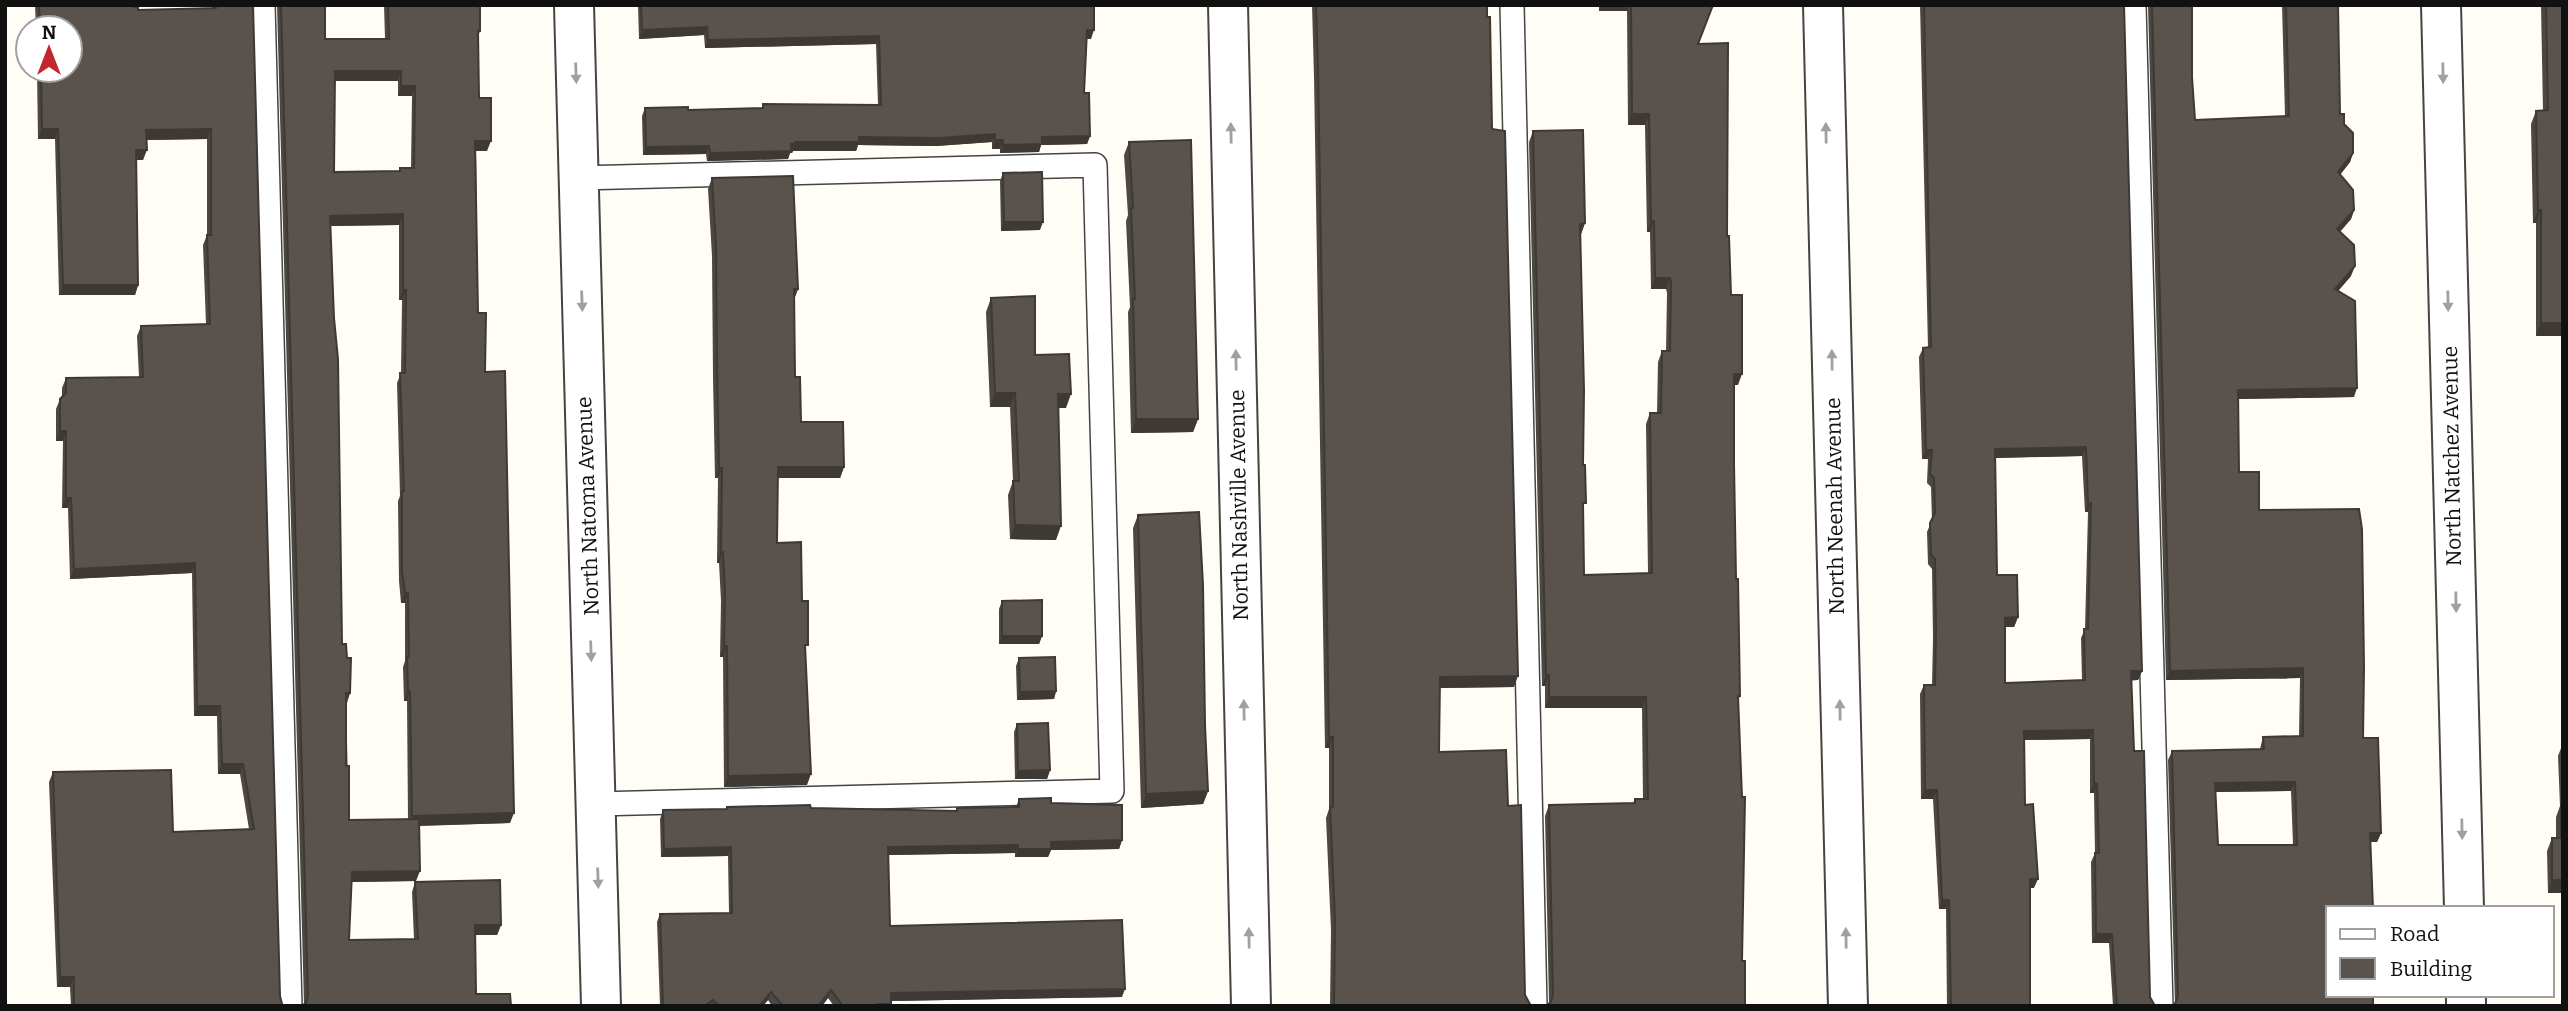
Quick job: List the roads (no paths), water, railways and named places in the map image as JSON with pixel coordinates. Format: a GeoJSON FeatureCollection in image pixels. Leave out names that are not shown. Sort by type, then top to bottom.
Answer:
{"type":"FeatureCollection","features":[{"type":"Feature","properties":{"kind":"street","name":"North Natoma Avenue"},"geometry":{"type":"LineString","coordinates":[[574,5],[601,1006]]}},
{"type":"Feature","properties":{"kind":"street","name":"North Nashville Avenue"},"geometry":{"type":"LineString","coordinates":[[1228,5],[1251,1006]]}},
{"type":"Feature","properties":{"kind":"street","name":"North Neenah Avenue"},"geometry":{"type":"LineString","coordinates":[[1823,5],[1847,1006]]}},
{"type":"Feature","properties":{"kind":"street","name":"North Natchez Avenue"},"geometry":{"type":"LineString","coordinates":[[2441,5],[2464,906]]}},
{"type":"Feature","properties":{"kind":"lane"},"geometry":{"type":"LineString","coordinates":[[263,5],[290,1006]]}},
{"type":"Feature","properties":{"kind":"lane"},"geometry":{"type":"LineString","coordinates":[[1512,5],[1535,1006]]}},
{"type":"Feature","properties":{"kind":"lane"},"geometry":{"type":"LineString","coordinates":[[2134,5],[2161,1006]]}},
{"type":"Feature","properties":{"kind":"lane"},"geometry":{"type":"LineString","coordinates":[[579,178],[1095,165],[1112,790],[596,804]]}}]}
